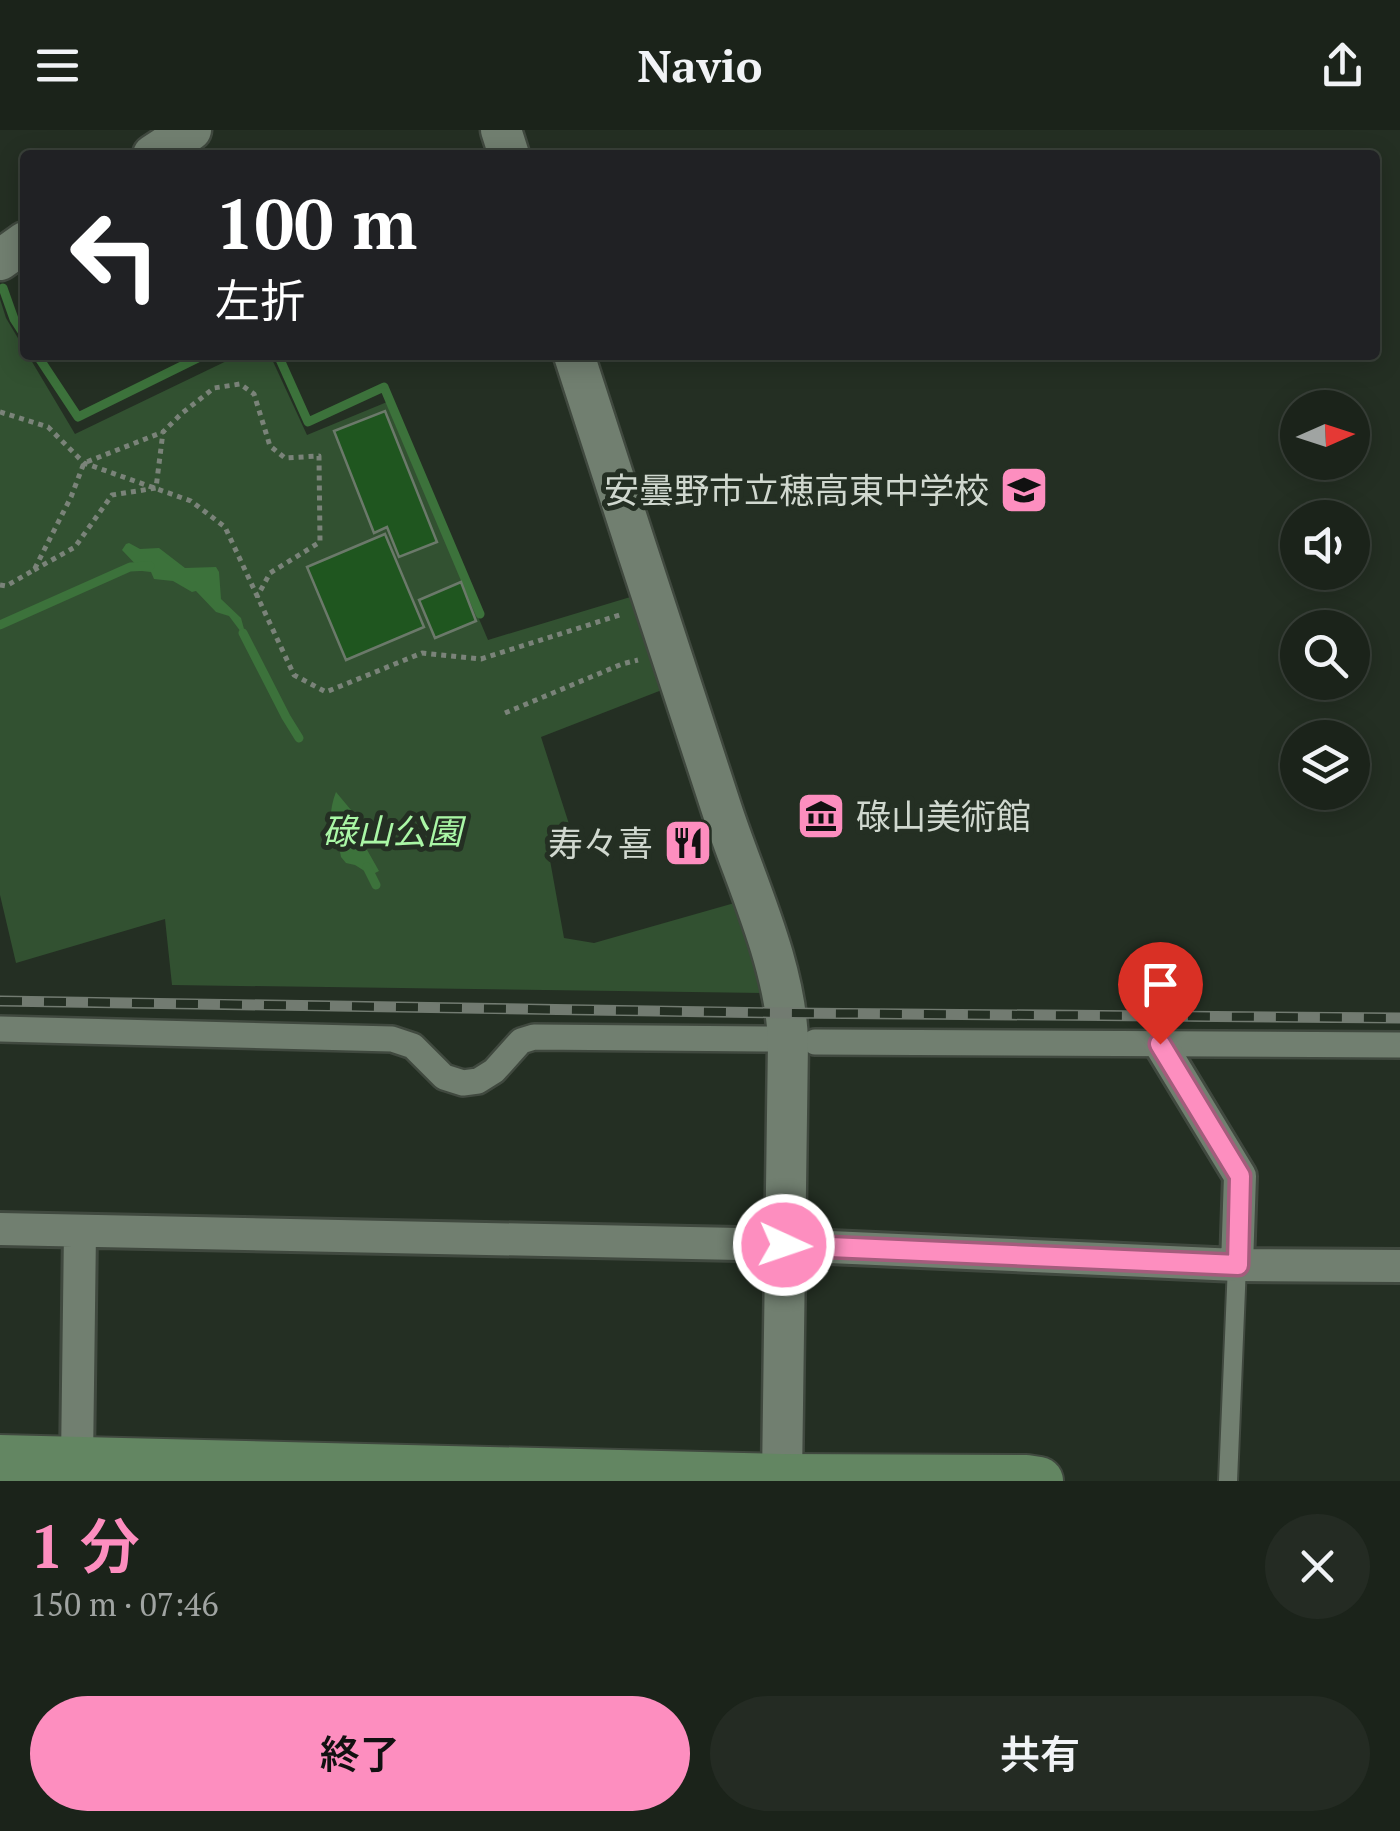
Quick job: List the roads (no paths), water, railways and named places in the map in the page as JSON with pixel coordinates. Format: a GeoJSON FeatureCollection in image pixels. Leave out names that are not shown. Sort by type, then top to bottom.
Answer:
{"type":"FeatureCollection","features":[{"type":"Feature","properties":{"kind":"main road"},"geometry":{"type":"LineString","coordinates":[[0,1459],[77,1471],[1039,1481]]}},
{"type":"Feature","properties":{"kind":"street"},"geometry":{"type":"LineString","coordinates":[[160,150],[190,130]]}},
{"type":"Feature","properties":{"kind":"street"},"geometry":{"type":"LineString","coordinates":[[576,360],[782,982],[788,1042],[782,1480]]}},
{"type":"Feature","properties":{"kind":"street"},"geometry":{"type":"LineString","coordinates":[[0,1029],[392,1039],[413,1046],[444,1077],[463,1084],[478,1081],[494,1071],[521,1040],[534,1037],[769,1039]]}},
{"type":"Feature","properties":{"kind":"street"},"geometry":{"type":"LineString","coordinates":[[815,1042],[1400,1045]]}},
{"type":"Feature","properties":{"kind":"street"},"geometry":{"type":"LineString","coordinates":[[1160,1044],[1240,1176],[1238,1265]]}},
{"type":"Feature","properties":{"kind":"street"},"geometry":{"type":"LineString","coordinates":[[0,1229],[784,1245],[1238,1265],[1400,1266]]}},
{"type":"Feature","properties":{"kind":"street"},"geometry":{"type":"LineString","coordinates":[[77,1471],[80,1230]]}},
{"type":"Feature","properties":{"kind":"lane"},"geometry":{"type":"LineString","coordinates":[[1228,1481],[1238,1265]]}},
{"type":"Feature","properties":{"kind":"waterway"},"geometry":{"type":"LineString","coordinates":[[3,288],[20,328]]}},
{"type":"Feature","properties":{"kind":"waterway"},"geometry":{"type":"LineString","coordinates":[[40,360],[78,417],[194,360]]}},
{"type":"Feature","properties":{"kind":"waterway"},"geometry":{"type":"LineString","coordinates":[[280,360],[308,422],[384,387],[480,614]]}},
{"type":"Feature","properties":{"kind":"waterway"},"geometry":{"type":"LineString","coordinates":[[0,625],[130,567],[150,566]]}},
{"type":"Feature","properties":{"kind":"waterway"},"geometry":{"type":"LineString","coordinates":[[243,633],[299,738]]}},
{"type":"Feature","properties":{"kind":"waterway"},"geometry":{"type":"LineString","coordinates":[[367,867],[376,885]]}},
{"type":"Feature","properties":{"kind":"railway"},"geometry":{"type":"LineString","coordinates":[[0,1001],[1400,1018]]}},
{"type":"Feature","properties":{"kind":"place","name":"安曇野市立穂高東中学校"},"geometry":{"type":"Point","coordinates":[1024,490]}},
{"type":"Feature","properties":{"kind":"place","name":"碌山美術館"},"geometry":{"type":"Point","coordinates":[821,816]}},
{"type":"Feature","properties":{"kind":"place","name":"寿々喜"},"geometry":{"type":"Point","coordinates":[688,843]}},
{"type":"Feature","properties":{"kind":"park label","name":"碌山公園"},"geometry":{"type":"Point","coordinates":[392,831]}}]}
